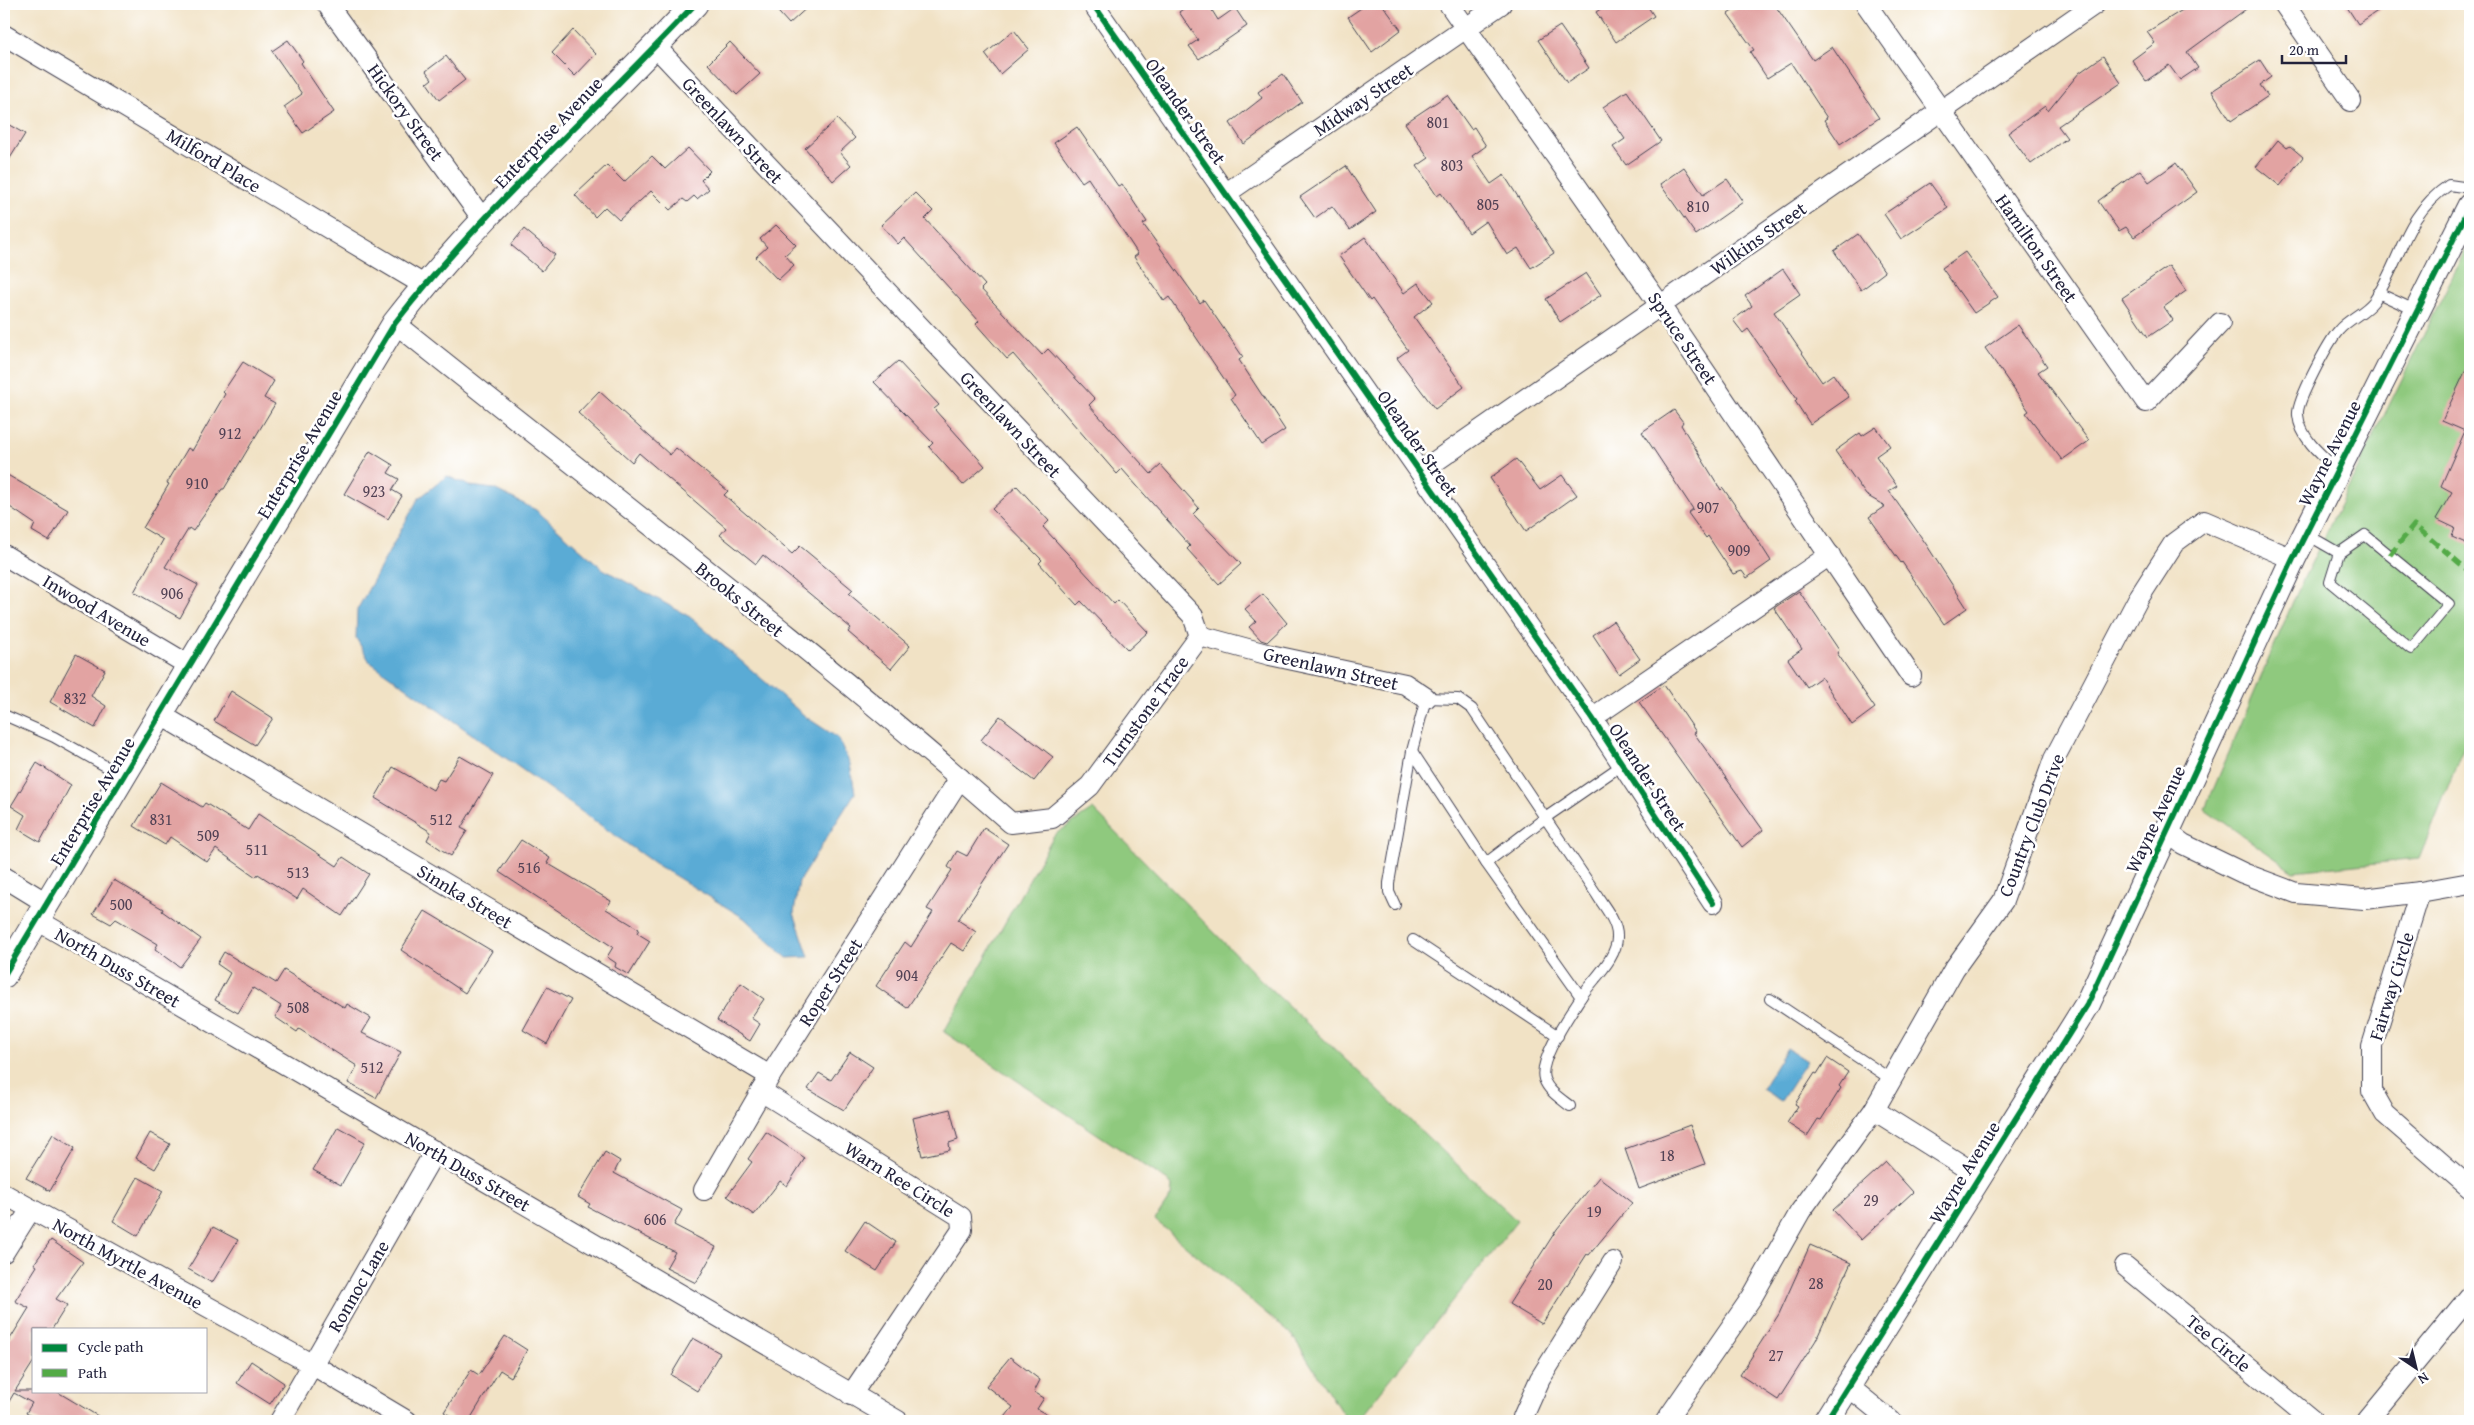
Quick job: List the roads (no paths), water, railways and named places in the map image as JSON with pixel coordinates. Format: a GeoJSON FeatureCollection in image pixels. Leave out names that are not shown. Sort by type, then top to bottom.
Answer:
{"type":"FeatureCollection","features":[{"type":"Feature","properties":{"kind":"street","name":"Hickory Street"},"geometry":{"type":"LineString","coordinates":[[327,4],[484,221]]}},
{"type":"Feature","properties":{"kind":"street","name":"Oleander Street"},"geometry":{"type":"LineString","coordinates":[[1093,4],[1592,718],[1713,903]]}},
{"type":"Feature","properties":{"kind":"street","name":"Spruce Street"},"geometry":{"type":"LineString","coordinates":[[1449,4],[1660,305],[1911,676]]}},
{"type":"Feature","properties":{"kind":"street","name":"Midway Street"},"geometry":{"type":"LineString","coordinates":[[1225,194],[1501,4]]}},
{"type":"Feature","properties":{"kind":"street","name":"Hamilton Street"},"geometry":{"type":"LineString","coordinates":[[1866,4],[1940,112],[2146,402],[2220,323]]}},
{"type":"Feature","properties":{"kind":"street","name":"Wilkins Street"},"geometry":{"type":"LineString","coordinates":[[1420,472],[2095,4]]}},
{"type":"Feature","properties":{"kind":"street","name":"Enterprise Avenue"},"geometry":{"type":"LineString","coordinates":[[4,975],[395,323],[424,285],[692,5]]}},
{"type":"Feature","properties":{"kind":"street"},"geometry":{"type":"LineString","coordinates":[[2287,7],[2351,101]]}},
{"type":"Feature","properties":{"kind":"street","name":"Milford Place"},"geometry":{"type":"LineString","coordinates":[[4,35],[424,285]]}},
{"type":"Feature","properties":{"kind":"street","name":"Greenlawn Street"},"geometry":{"type":"LineString","coordinates":[[654,45],[1192,616],[1200,636],[1270,655],[1405,684],[1426,698]]}},
{"type":"Feature","properties":{"kind":"street","name":"Wayne Avenue"},"geometry":{"type":"LineString","coordinates":[[1826,1421],[2087,1005],[2293,559],[2417,312],[2468,217]]}},
{"type":"Feature","properties":{"kind":"street","name":"Brooks Street"},"geometry":{"type":"LineString","coordinates":[[395,323],[772,624],[960,778],[1011,823],[1052,818],[1090,786]]}},
{"type":"Feature","properties":{"kind":"street","name":"Country Club Drive"},"geometry":{"type":"LineString","coordinates":[[1666,1421],[1752,1297],[1800,1212],[1874,1110],[1925,1017],[1954,969],[2003,901],[2054,759],[2138,599],[2174,543],[2204,521],[2293,559]]}},
{"type":"Feature","properties":{"kind":"street","name":"Inwood Avenue"},"geometry":{"type":"LineString","coordinates":[[4,555],[190,666]]}},
{"type":"Feature","properties":{"kind":"street"},"geometry":{"type":"LineString","coordinates":[[1592,718],[1830,555]]}},
{"type":"Feature","properties":{"kind":"street","name":"Turnstone Trace"},"geometry":{"type":"LineString","coordinates":[[1090,786],[1200,636]]}},
{"type":"Feature","properties":{"kind":"street","name":"Sinnka Street"},"geometry":{"type":"LineString","coordinates":[[161,716],[765,1084]]}},
{"type":"Feature","properties":{"kind":"street","name":"Roper Street"},"geometry":{"type":"LineString","coordinates":[[704,1190],[765,1084],[960,778]]}},
{"type":"Feature","properties":{"kind":"street"},"geometry":{"type":"LineString","coordinates":[[2166,832],[2183,844],[2244,873],[2296,893],[2364,899],[2470,883]]}},
{"type":"Feature","properties":{"kind":"street","name":"North Duss Street"},"geometry":{"type":"LineString","coordinates":[[4,877],[43,912],[435,1151],[898,1421]]}},
{"type":"Feature","properties":{"kind":"street","name":"Fairway Circle"},"geometry":{"type":"LineString","coordinates":[[2420,892],[2372,1046],[2372,1091],[2385,1114],[2470,1188]]}},
{"type":"Feature","properties":{"kind":"street","name":"Warn Ree Circle"},"geometry":{"type":"LineString","coordinates":[[765,1084],[961,1216],[962,1230],[851,1395]]}},
{"type":"Feature","properties":{"kind":"street"},"geometry":{"type":"LineString","coordinates":[[1874,1110],[1979,1176]]}},
{"type":"Feature","properties":{"kind":"street","name":"Ronnoc Lane"},"geometry":{"type":"LineString","coordinates":[[280,1421],[435,1151]]}},
{"type":"Feature","properties":{"kind":"street","name":"North Myrtle Avenue"},"geometry":{"type":"LineString","coordinates":[[4,1194],[313,1365],[407,1421]]}},
{"type":"Feature","properties":{"kind":"street"},"geometry":{"type":"LineString","coordinates":[[4,1252],[31,1209]]}},
{"type":"Feature","properties":{"kind":"street"},"geometry":{"type":"LineString","coordinates":[[1524,1421],[1523,1417],[1540,1379],[1613,1262]]}},
{"type":"Feature","properties":{"kind":"street","name":"Tee Circle"},"geometry":{"type":"LineString","coordinates":[[2125,1266],[2313,1421]]}},
{"type":"Feature","properties":{"kind":"street"},"geometry":{"type":"LineString","coordinates":[[2367,1421],[2470,1296]]}},
{"type":"Feature","properties":{"kind":"street"},"geometry":{"type":"LineString","coordinates":[[1848,1386],[1891,1421]]}},
{"type":"Feature","properties":{"kind":"lane"},"geometry":{"type":"LineString","coordinates":[[2338,470],[2316,451],[2302,430],[2297,414],[2302,395],[2338,331],[2373,303],[2418,214],[2432,197],[2449,185],[2470,188]]}},
{"type":"Feature","properties":{"kind":"lane"},"geometry":{"type":"LineString","coordinates":[[2378,293],[2417,312]]}},
{"type":"Feature","properties":{"kind":"lane"},"geometry":{"type":"LineString","coordinates":[[2306,534],[2339,553]]}},
{"type":"Feature","properties":{"kind":"lane"},"geometry":{"type":"LineString","coordinates":[[2365,535],[2449,604],[2411,649],[2330,582],[2339,553],[2365,535]]}},
{"type":"Feature","properties":{"kind":"lane"},"geometry":{"type":"LineString","coordinates":[[1395,905],[1389,892],[1389,883],[1412,751],[1426,698],[1458,699],[1472,709],[1611,918],[1617,936],[1609,961],[1581,997],[1545,1058],[1544,1078],[1552,1091],[1570,1106]]}},
{"type":"Feature","properties":{"kind":"lane"},"geometry":{"type":"LineString","coordinates":[[4,715],[54,738],[124,776]]}},
{"type":"Feature","properties":{"kind":"lane"},"geometry":{"type":"LineString","coordinates":[[1412,751],[1486,863],[1581,997]]}},
{"type":"Feature","properties":{"kind":"lane"},"geometry":{"type":"LineString","coordinates":[[1486,863],[1545,818],[1622,765]]}},
{"type":"Feature","properties":{"kind":"lane"},"geometry":{"type":"LineString","coordinates":[[1413,940],[1558,1036]]}},
{"type":"Feature","properties":{"kind":"lane"},"geometry":{"type":"LineString","coordinates":[[1770,999],[1892,1080]]}},
{"type":"Feature","properties":{"kind":"water"},"geometry":{"type":"Polygon","coordinates":[[[447,476],[470,486],[494,489],[536,510],[603,569],[690,617],[806,717],[838,738],[850,764],[855,793],[799,881],[794,913],[809,957],[787,958],[744,918],[654,863],[370,662],[356,638],[357,610],[418,499],[447,476]]]}},
{"type":"Feature","properties":{"kind":"water"},"geometry":{"type":"Polygon","coordinates":[[[1787,1048],[1807,1061],[1781,1101],[1762,1089],[1787,1048]]]}}]}
